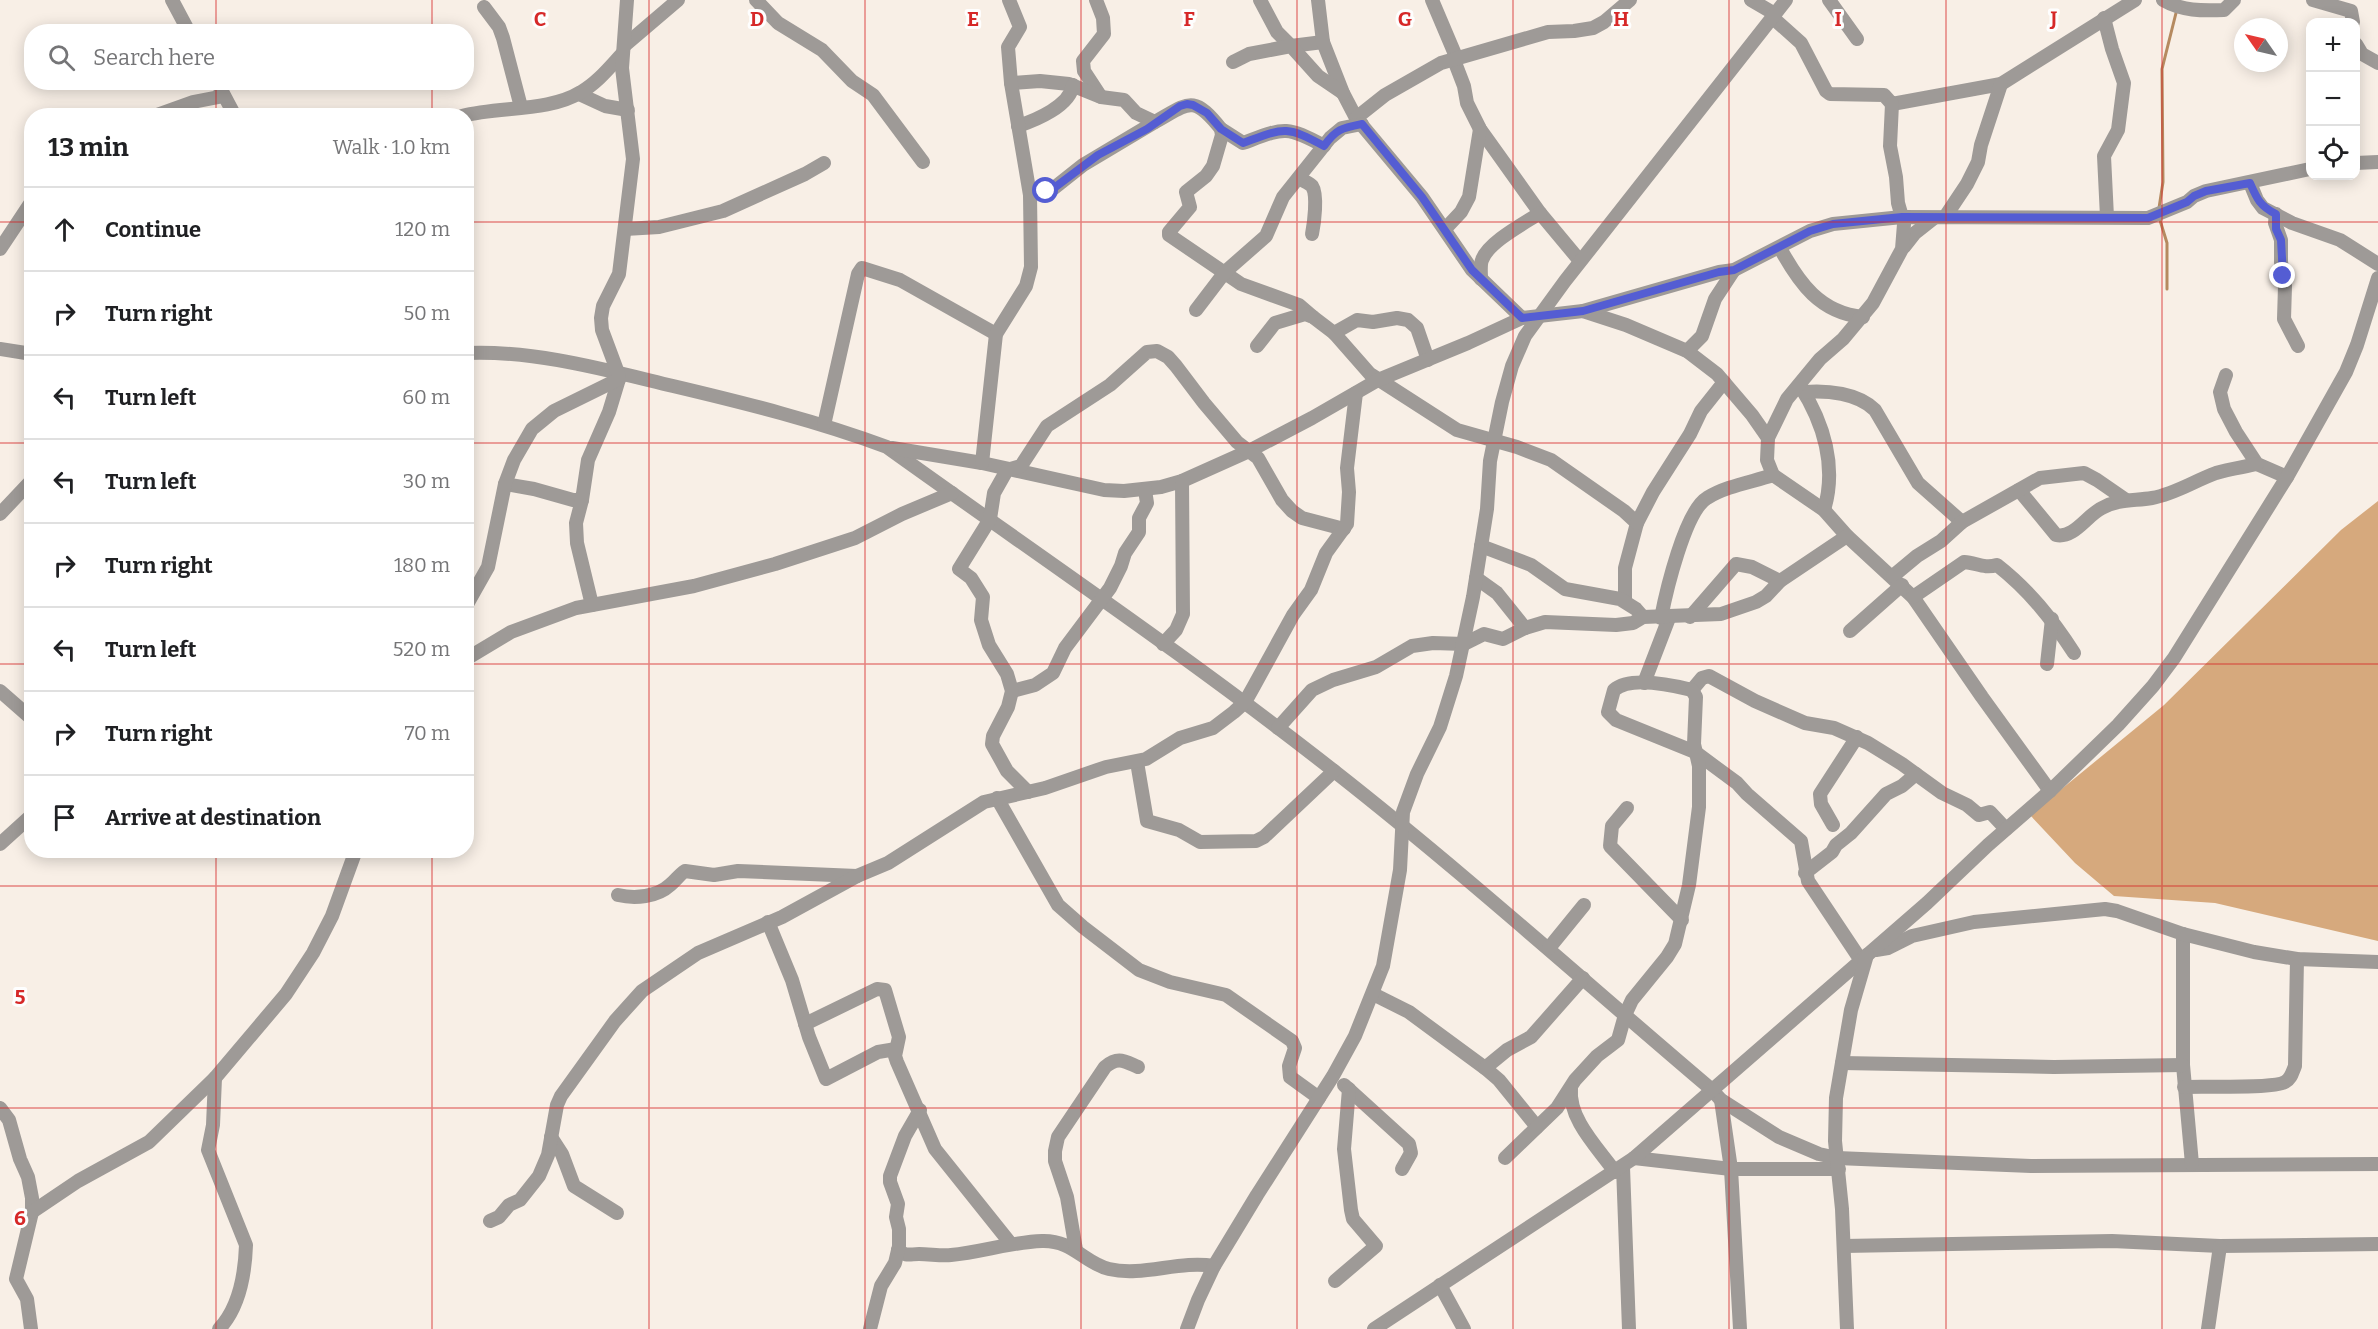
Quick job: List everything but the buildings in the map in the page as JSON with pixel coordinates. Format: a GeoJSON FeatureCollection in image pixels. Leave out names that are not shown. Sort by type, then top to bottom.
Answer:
{"type":"FeatureCollection","features":[{"type":"Feature","properties":{"kind":"street"},"geometry":{"type":"LineString","coordinates":[[172,0],[185,24]]}},
{"type":"Feature","properties":{"kind":"street"},"geometry":{"type":"LineString","coordinates":[[592,604],[575,533],[588,460],[609,412],[618,376],[600,318],[603,306],[619,274],[633,159],[623,50],[627,0]]}},
{"type":"Feature","properties":{"kind":"street"},"geometry":{"type":"LineString","coordinates":[[474,114],[544,105],[579,94],[597,81],[623,50],[678,0]]}},
{"type":"Feature","properties":{"kind":"street"},"geometry":{"type":"LineString","coordinates":[[756,0],[778,23],[817,46],[852,81],[873,96],[923,162]]}},
{"type":"Feature","properties":{"kind":"street"},"geometry":{"type":"LineString","coordinates":[[982,463],[996,334],[1023,291],[1029,274],[1032,239],[1030,195],[1011,83],[1008,47],[1020,27],[1010,0]]}},
{"type":"Feature","properties":{"kind":"street"},"geometry":{"type":"LineString","coordinates":[[1096,0],[1103,18],[1104,34],[1083,61],[1084,71],[1101,97]]}},
{"type":"Feature","properties":{"kind":"street"},"geometry":{"type":"LineString","coordinates":[[1260,0],[1277,32],[1318,76],[1343,93]]}},
{"type":"Feature","properties":{"kind":"street"},"geometry":{"type":"LineString","coordinates":[[1432,0],[1456,59],[1467,103],[1480,129],[1540,213],[1580,261]]}},
{"type":"Feature","properties":{"kind":"street"},"geometry":{"type":"LineString","coordinates":[[1196,310],[1226,272],[1266,236],[1283,197],[1330,138],[1342,128],[1359,121],[1390,92],[1441,63],[1548,32],[1574,32],[1593,28],[1604,22],[1630,0]]}},
{"type":"Feature","properties":{"kind":"street"},"geometry":{"type":"LineString","coordinates":[[1750,0],[1774,16],[1801,43],[1826,91],[1830,94],[1884,95],[1892,104],[1890,146],[1905,238],[1902,249]]}},
{"type":"Feature","properties":{"kind":"street"},"geometry":{"type":"LineString","coordinates":[[1187,1329],[1197,1300],[1214,1266],[1333,1076],[1355,1036],[1383,966],[1400,870],[1403,812],[1408,796],[1440,727],[1464,644],[1487,509],[1490,461],[1512,366],[1525,336],[1538,315],[1786,0]]}},
{"type":"Feature","properties":{"kind":"street"},"geometry":{"type":"LineString","coordinates":[[1829,0],[1857,39]]}},
{"type":"Feature","properties":{"kind":"street"},"geometry":{"type":"LineString","coordinates":[[1892,104],[2001,84],[2135,0]]}},
{"type":"Feature","properties":{"kind":"street"},"geometry":{"type":"LineString","coordinates":[[2163,0],[2182,9],[2195,11],[2224,10],[2234,0]]}},
{"type":"Feature","properties":{"kind":"street"},"geometry":{"type":"LineString","coordinates":[[2313,0],[2350,10],[2352,18]]}},
{"type":"Feature","properties":{"kind":"street"},"geometry":{"type":"LineString","coordinates":[[1323,3],[1323,42],[1343,93],[1359,121],[1422,197],[1456,249],[1481,279],[1522,318]]}},
{"type":"Feature","properties":{"kind":"street"},"geometry":{"type":"LineString","coordinates":[[484,7],[499,27],[521,107]]}},
{"type":"Feature","properties":{"kind":"street"},"geometry":{"type":"LineString","coordinates":[[2104,18],[2124,83],[2118,130],[2104,156],[2107,217]]}},
{"type":"Feature","properties":{"kind":"street"},"geometry":{"type":"LineString","coordinates":[[1233,62],[1249,54],[1323,42]]}},
{"type":"Feature","properties":{"kind":"street"},"geometry":{"type":"LineString","coordinates":[[2360,51],[2378,63]]}},
{"type":"Feature","properties":{"kind":"street"},"geometry":{"type":"LineString","coordinates":[[1011,83],[1040,81],[1073,85],[1101,97],[1124,100],[1136,113],[1155,122]]}},
{"type":"Feature","properties":{"kind":"street"},"geometry":{"type":"LineString","coordinates":[[2001,84],[1981,145],[1978,162],[1967,184],[1940,217],[1915,233],[1902,249],[1863,317],[1820,359],[1802,389],[1782,406],[1768,438],[1767,460],[1773,475],[1824,510],[1847,536],[1913,597],[2050,791]]}},
{"type":"Feature","properties":{"kind":"street"},"geometry":{"type":"LineString","coordinates":[[1018,126],[1056,107],[1069,96],[1073,85]]}},
{"type":"Feature","properties":{"kind":"street"},"geometry":{"type":"LineString","coordinates":[[221,90],[231,108]]}},
{"type":"Feature","properties":{"kind":"street"},"geometry":{"type":"LineString","coordinates":[[579,94],[605,106],[628,110]]}},
{"type":"Feature","properties":{"kind":"street"},"geometry":{"type":"LineString","coordinates":[[176,108],[224,96]]}},
{"type":"Feature","properties":{"kind":"street"},"geometry":{"type":"LineString","coordinates":[[1030,195],[1054,188],[1083,165],[1180,106],[1187,104],[1207,113],[1221,129],[1243,143],[1266,134],[1286,130],[1305,135],[1324,146]]}},
{"type":"Feature","properties":{"kind":"street"},"geometry":{"type":"LineString","coordinates":[[1221,129],[1222,135],[1213,166],[1206,176],[1186,192],[1190,207],[1169,232],[1171,238],[1242,284],[1299,305],[1334,333],[1378,380],[1457,430],[1551,460],[1637,523]]}},
{"type":"Feature","properties":{"kind":"street"},"geometry":{"type":"LineString","coordinates":[[1445,229],[1461,212],[1469,197],[1480,129]]}},
{"type":"Feature","properties":{"kind":"street"},"geometry":{"type":"LineString","coordinates":[[2360,163],[2378,162]]}},
{"type":"Feature","properties":{"kind":"street"},"geometry":{"type":"LineString","coordinates":[[625,229],[658,227],[723,210],[805,174],[824,163]]}},
{"type":"Feature","properties":{"kind":"street"},"geometry":{"type":"LineString","coordinates":[[474,353],[512,355],[758,406],[824,425],[887,447],[982,463],[1104,490],[1145,490],[1182,481],[1250,451],[1378,380],[1522,318],[1583,311],[1719,272],[1734,270],[1810,231],[1833,224],[1902,217],[2148,218],[2187,202],[2206,191],[2306,170]]}},
{"type":"Feature","properties":{"kind":"street"},"geometry":{"type":"LineString","coordinates":[[1299,178],[1308,183],[1314,191],[1315,216],[1312,234]]}},
{"type":"Feature","properties":{"kind":"street"},"geometry":{"type":"LineString","coordinates":[[2250,183],[2263,208],[2340,240],[2378,264]]}},
{"type":"Feature","properties":{"kind":"street"},"geometry":{"type":"LineString","coordinates":[[0,249],[24,213]]}},
{"type":"Feature","properties":{"kind":"street"},"geometry":{"type":"LineString","coordinates":[[1481,279],[1481,261],[1491,248],[1500,239],[1540,213]]}},
{"type":"Feature","properties":{"kind":"street"},"geometry":{"type":"LineString","coordinates":[[2276,214],[2276,229],[2281,240],[2281,262],[2285,286],[2284,319],[2298,346]]}},
{"type":"Feature","properties":{"kind":"street"},"geometry":{"type":"LineString","coordinates":[[2281,240],[2309,229]]}},
{"type":"Feature","properties":{"kind":"street"},"geometry":{"type":"LineString","coordinates":[[1779,248],[1810,293],[1827,307],[1847,316],[1863,317]]}},
{"type":"Feature","properties":{"kind":"street"},"geometry":{"type":"LineString","coordinates":[[824,425],[859,270],[867,269],[900,280],[996,334]]}},
{"type":"Feature","properties":{"kind":"street"},"geometry":{"type":"LineString","coordinates":[[1687,351],[1701,336],[1715,299],[1734,270]]}},
{"type":"Feature","properties":{"kind":"street"},"geometry":{"type":"LineString","coordinates":[[1374,1329],[1634,1158],[1867,955],[2050,791],[2118,725],[2174,658],[2287,477],[2346,372],[2378,278]]}},
{"type":"Feature","properties":{"kind":"street"},"geometry":{"type":"LineString","coordinates":[[1583,311],[1626,325],[1687,351],[1706,364],[1752,415],[1768,438]]}},
{"type":"Feature","properties":{"kind":"street"},"geometry":{"type":"LineString","coordinates":[[1257,346],[1275,322],[1305,314],[1313,317]]}},
{"type":"Feature","properties":{"kind":"street"},"geometry":{"type":"LineString","coordinates":[[1334,333],[1357,320],[1373,322],[1397,318],[1408,320],[1416,328],[1428,360]]}},
{"type":"Feature","properties":{"kind":"street"},"geometry":{"type":"LineString","coordinates":[[0,349],[24,353]]}},
{"type":"Feature","properties":{"kind":"street"},"geometry":{"type":"LineString","coordinates":[[1028,792],[1011,776],[992,744],[993,736],[1008,707],[1012,691],[1007,674],[989,645],[981,621],[983,597],[971,578],[959,568],[990,519],[994,493],[1007,470],[1021,466],[1047,426],[1095,396],[1147,352],[1163,354],[1176,366],[1237,442],[1258,458],[1282,500],[1296,515],[1344,529]]}},
{"type":"Feature","properties":{"kind":"street"},"geometry":{"type":"LineString","coordinates":[[2226,375],[2220,392],[2224,409],[2236,432],[2257,464],[2287,477]]}},
{"type":"Feature","properties":{"kind":"street"},"geometry":{"type":"LineString","coordinates":[[474,592],[488,567],[505,484],[532,429],[542,418],[618,376]]}},
{"type":"Feature","properties":{"kind":"street"},"geometry":{"type":"LineString","coordinates":[[1625,601],[1625,568],[1637,523],[1653,492],[1690,434],[1701,411],[1724,382]]}},
{"type":"Feature","properties":{"kind":"street"},"geometry":{"type":"LineString","coordinates":[[1802,389],[1819,419],[1826,446],[1829,478],[1824,510]]}},
{"type":"Feature","properties":{"kind":"street"},"geometry":{"type":"LineString","coordinates":[[1802,389],[1830,392],[1870,405],[1918,483],[1962,522]]}},
{"type":"Feature","properties":{"kind":"street"},"geometry":{"type":"LineString","coordinates":[[490,1221],[499,1217],[509,1205],[520,1200],[534,1185],[543,1168],[561,1096],[615,1021],[642,991],[698,953],[796,910],[857,876],[906,853],[976,807],[997,798],[1028,792],[1106,767],[1137,762],[1180,738],[1213,728],[1245,702],[1293,615],[1311,590],[1326,554],[1344,529],[1348,518],[1347,468],[1356,393]]}},
{"type":"Feature","properties":{"kind":"street"},"geometry":{"type":"LineString","coordinates":[[887,447],[1245,702],[1334,771],[1549,948],[1712,1089],[1721,1100],[1779,1137],[1838,1164]]}},
{"type":"Feature","properties":{"kind":"street"},"geometry":{"type":"LineString","coordinates":[[2019,490],[2058,536],[2076,529],[2102,508],[2126,500],[2151,498],[2193,485],[2218,472],[2257,464]]}},
{"type":"Feature","properties":{"kind":"street"},"geometry":{"type":"LineString","coordinates":[[1850,631],[1898,581],[1917,556],[1941,541],[1962,522],[2040,478],[2084,473],[2126,500]]}},
{"type":"Feature","properties":{"kind":"street"},"geometry":{"type":"LineString","coordinates":[[1644,683],[1665,618],[1675,562],[1699,505],[1720,492],[1773,475]]}},
{"type":"Feature","properties":{"kind":"street"},"geometry":{"type":"LineString","coordinates":[[1163,644],[1176,630],[1183,614],[1182,481]]}},
{"type":"Feature","properties":{"kind":"street"},"geometry":{"type":"LineString","coordinates":[[505,484],[573,500],[582,500]]}},
{"type":"Feature","properties":{"kind":"street"},"geometry":{"type":"LineString","coordinates":[[0,514],[24,488]]}},
{"type":"Feature","properties":{"kind":"street"},"geometry":{"type":"LineString","coordinates":[[1012,691],[1035,685],[1053,673],[1065,648],[1102,599],[1119,572],[1125,553],[1138,532],[1139,518],[1147,503],[1145,490]]}},
{"type":"Feature","properties":{"kind":"street"},"geometry":{"type":"LineString","coordinates":[[474,654],[511,632],[567,611],[592,604],[694,586],[775,564],[855,538],[917,507],[952,493]]}},
{"type":"Feature","properties":{"kind":"street"},"geometry":{"type":"LineString","coordinates":[[1278,728],[1302,699],[1321,685],[1368,670],[1412,646],[1433,643],[1464,644],[1484,634],[1498,639],[1508,638],[1525,628],[1545,622],[1624,624],[1640,621],[1643,618],[1721,614],[1766,597],[1780,581],[1847,536]]}},
{"type":"Feature","properties":{"kind":"street"},"geometry":{"type":"LineString","coordinates":[[1481,546],[1532,565],[1565,589],[1608,595],[1625,601],[1643,618]]}},
{"type":"Feature","properties":{"kind":"street"},"geometry":{"type":"LineString","coordinates":[[1913,597],[1965,562],[1984,568],[1997,565],[2030,592],[2052,619],[2074,653]]}},
{"type":"Feature","properties":{"kind":"street"},"geometry":{"type":"LineString","coordinates":[[1690,617],[1734,565],[1752,567],[1780,581]]}},
{"type":"Feature","properties":{"kind":"street"},"geometry":{"type":"LineString","coordinates":[[1476,578],[1497,593],[1525,628]]}},
{"type":"Feature","properties":{"kind":"street"},"geometry":{"type":"LineString","coordinates":[[2047,664],[2052,619]]}},
{"type":"Feature","properties":{"kind":"street"},"geometry":{"type":"LineString","coordinates":[[1692,690],[1702,678],[1709,676],[1755,701],[1805,723],[1834,728],[1857,737],[1942,793],[1967,805],[1978,815],[1990,812],[2006,830]]}},
{"type":"Feature","properties":{"kind":"street"},"geometry":{"type":"LineString","coordinates":[[1692,690],[1644,683],[1626,683],[1614,690],[1609,707],[1611,716],[1695,753],[1737,783],[1797,835],[1803,846],[1805,873],[1808,881],[1867,955]]}},
{"type":"Feature","properties":{"kind":"street"},"geometry":{"type":"LineString","coordinates":[[1505,1158],[1557,1108],[1575,1080],[1597,1056],[1618,1040],[1625,1015],[1637,992],[1675,944],[1689,885],[1699,807],[1699,765],[1695,753],[1696,697],[1692,690]]}},
{"type":"Feature","properties":{"kind":"street"},"geometry":{"type":"LineString","coordinates":[[0,691],[24,712]]}},
{"type":"Feature","properties":{"kind":"street"},"geometry":{"type":"LineString","coordinates":[[1833,825],[1821,804],[1820,794],[1857,737]]}},
{"type":"Feature","properties":{"kind":"street"},"geometry":{"type":"LineString","coordinates":[[1137,762],[1147,821],[1179,830],[1194,839],[1209,843],[1256,841],[1264,837],[1334,771]]}},
{"type":"Feature","properties":{"kind":"street"},"geometry":{"type":"LineString","coordinates":[[1805,873],[1832,852],[1836,845],[1855,829],[1886,794],[1902,786],[1916,774]]}},
{"type":"Feature","properties":{"kind":"street"},"geometry":{"type":"LineString","coordinates":[[997,798],[1058,905],[1139,970],[1179,985],[1226,995],[1292,1041],[1295,1048],[1289,1066],[1290,1077],[1319,1098]]}},
{"type":"Feature","properties":{"kind":"street"},"geometry":{"type":"LineString","coordinates":[[1627,808],[1612,826],[1610,846],[1682,920]]}},
{"type":"Feature","properties":{"kind":"street"},"geometry":{"type":"LineString","coordinates":[[0,844],[24,822]]}},
{"type":"Feature","properties":{"kind":"street"},"geometry":{"type":"LineString","coordinates":[[32,1212],[78,1181],[149,1142],[214,1078],[286,994],[313,953],[332,916],[353,858]]}},
{"type":"Feature","properties":{"kind":"street"},"geometry":{"type":"LineString","coordinates":[[618,895],[634,897],[657,893],[685,871],[714,875],[738,871],[857,876]]}},
{"type":"Feature","properties":{"kind":"street"},"geometry":{"type":"LineString","coordinates":[[1549,948],[1584,904]]}},
{"type":"Feature","properties":{"kind":"street"},"geometry":{"type":"LineString","coordinates":[[1867,955],[1933,930],[1974,922],[2094,910],[2118,911],[2183,933],[2254,952],[2297,959],[2378,962]]}},
{"type":"Feature","properties":{"kind":"street"},"geometry":{"type":"LineString","coordinates":[[768,922],[792,980],[805,1024],[826,1079],[878,1052],[896,1049]]}},
{"type":"Feature","properties":{"kind":"street"},"geometry":{"type":"LineString","coordinates":[[2183,933],[2183,1065],[2192,1164]]}},
{"type":"Feature","properties":{"kind":"street"},"geometry":{"type":"LineString","coordinates":[[1847,1329],[1836,1098],[1856,989],[1867,955]]}},
{"type":"Feature","properties":{"kind":"street"},"geometry":{"type":"LineString","coordinates":[[2184,1087],[2266,1086],[2284,1083],[2291,1077],[2295,1066],[2297,959]]}},
{"type":"Feature","properties":{"kind":"street"},"geometry":{"type":"LineString","coordinates":[[1485,1068],[1507,1050],[1531,1037],[1583,978]]}},
{"type":"Feature","properties":{"kind":"street"},"geometry":{"type":"LineString","coordinates":[[805,1024],[881,988],[888,994],[899,1037],[896,1049],[897,1062],[920,1110],[935,1149],[1011,1244]]}},
{"type":"Feature","properties":{"kind":"street"},"geometry":{"type":"LineString","coordinates":[[1373,994],[1408,1012],[1485,1068],[1499,1080],[1537,1127]]}},
{"type":"Feature","properties":{"kind":"street"},"geometry":{"type":"LineString","coordinates":[[1076,1250],[1067,1197],[1055,1161],[1058,1137],[1091,1085],[1110,1063],[1118,1060],[1138,1067]]}},
{"type":"Feature","properties":{"kind":"street"},"geometry":{"type":"LineString","coordinates":[[1842,1063],[2054,1067],[2183,1065]]}},
{"type":"Feature","properties":{"kind":"street"},"geometry":{"type":"LineString","coordinates":[[1333,1076],[1409,1144],[1411,1153],[1402,1169]]}},
{"type":"Feature","properties":{"kind":"street"},"geometry":{"type":"LineString","coordinates":[[214,1078],[213,1125],[208,1150],[246,1245],[246,1259],[238,1294],[230,1316],[219,1329]]}},
{"type":"Feature","properties":{"kind":"street"},"geometry":{"type":"LineString","coordinates":[[1571,1088],[1575,1112],[1590,1138],[1619,1169],[1629,1329]]}},
{"type":"Feature","properties":{"kind":"street"},"geometry":{"type":"LineString","coordinates":[[1335,1281],[1376,1246],[1353,1219],[1351,1210],[1344,1149],[1349,1089]]}},
{"type":"Feature","properties":{"kind":"street"},"geometry":{"type":"LineString","coordinates":[[1721,1100],[1731,1169],[1740,1329]]}},
{"type":"Feature","properties":{"kind":"street"},"geometry":{"type":"LineString","coordinates":[[0,1108],[9,1120],[20,1160],[28,1177],[32,1212],[16,1279],[27,1299],[31,1329]]}},
{"type":"Feature","properties":{"kind":"street"},"geometry":{"type":"LineString","coordinates":[[870,1329],[881,1286],[895,1263],[898,1250],[899,1229],[896,1217],[898,1208],[890,1176],[905,1136],[920,1110]]}},
{"type":"Feature","properties":{"kind":"street"},"geometry":{"type":"LineString","coordinates":[[551,1137],[562,1154],[574,1186],[617,1213]]}},
{"type":"Feature","properties":{"kind":"street"},"geometry":{"type":"LineString","coordinates":[[1634,1158],[1731,1169],[1838,1164],[2031,1166],[2378,1164]]}},
{"type":"Feature","properties":{"kind":"street"},"geometry":{"type":"LineString","coordinates":[[1844,1246],[2112,1241],[2220,1246],[2378,1244]]}},
{"type":"Feature","properties":{"kind":"street"},"geometry":{"type":"LineString","coordinates":[[898,1250],[905,1256],[946,1256],[1011,1244],[1049,1242],[1076,1250],[1100,1266],[1115,1270],[1151,1270],[1191,1264],[1214,1266]]}},
{"type":"Feature","properties":{"kind":"street"},"geometry":{"type":"LineString","coordinates":[[2208,1329],[2220,1246]]}},
{"type":"Feature","properties":{"kind":"street"},"geometry":{"type":"LineString","coordinates":[[1440,1285],[1464,1329]]}},
{"type":"Feature","properties":{"kind":"shaded area"},"geometry":{"type":"Polygon","coordinates":[[[2378,501],[2378,941],[2215,903],[2114,896],[2075,863],[2030,815],[2164,705],[2341,530],[2378,501]]]}},
{"type":"Feature","properties":{"kind":"waterway"},"geometry":{"type":"LineString","coordinates":[[2159,208],[2163,182],[2162,69],[2177,9]]}},
{"type":"Feature","properties":{"kind":"waterway"},"geometry":{"type":"LineString","coordinates":[[2159,217],[2167,243],[2167,289]]}},
{"type":"Feature","properties":{"kind":"route"},"geometry":{"type":"LineString","coordinates":[[1046,191],[1054,188],[1098,155],[1147,129],[1173,110],[1187,104],[1207,113],[1221,129],[1243,143],[1266,134],[1286,130],[1305,135],[1324,146],[1342,128],[1362,124],[1422,197],[1472,270],[1522,318],[1583,311],[1719,272],[1734,270],[1810,231],[1833,224],[1902,217],[2148,218],[2187,202],[2206,191],[2250,183],[2263,208],[2276,214],[2276,229],[2281,240],[2283,276]]}}]}
